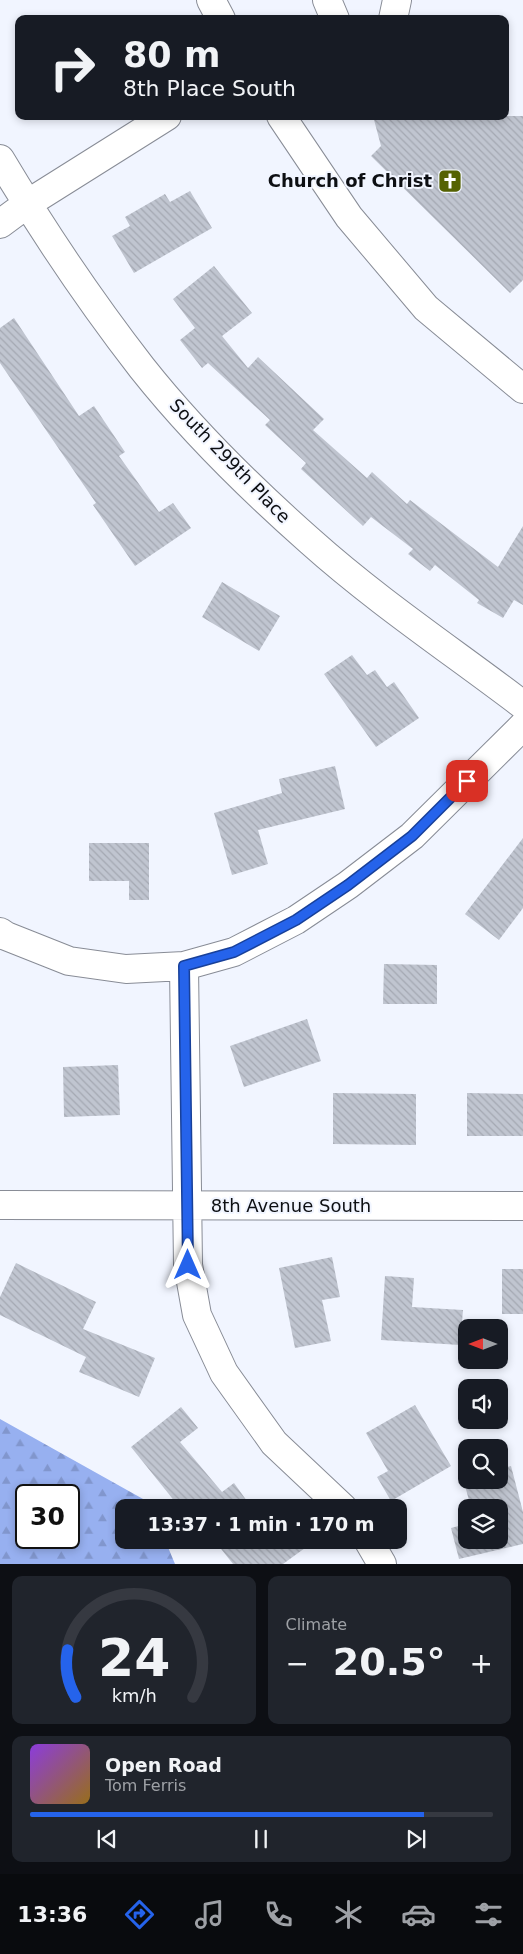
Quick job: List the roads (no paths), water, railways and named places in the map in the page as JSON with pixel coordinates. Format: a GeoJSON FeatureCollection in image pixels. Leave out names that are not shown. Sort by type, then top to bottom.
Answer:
{"type":"FeatureCollection","features":[{"type":"Feature","properties":{"kind":"street"},"geometry":{"type":"LineString","coordinates":[[211,0],[219,15]]}},
{"type":"Feature","properties":{"kind":"street"},"geometry":{"type":"LineString","coordinates":[[326,0],[334,15]]}},
{"type":"Feature","properties":{"kind":"street"},"geometry":{"type":"LineString","coordinates":[[394,15],[397,0]]}},
{"type":"Feature","properties":{"kind":"street"},"geometry":{"type":"LineString","coordinates":[[0,224],[27,204],[161,120]]}},
{"type":"Feature","properties":{"kind":"street"},"geometry":{"type":"LineString","coordinates":[[284,120],[349,218],[426,308],[523,389]]}},
{"type":"Feature","properties":{"kind":"street","name":"South 299th Place"},"geometry":{"type":"LineString","coordinates":[[0,159],[57,252],[143,369],[201,436],[254,490],[312,542],[406,618],[523,705]]}},
{"type":"Feature","properties":{"kind":"street"},"geometry":{"type":"LineString","coordinates":[[0,932],[68,961],[126,969],[184,966],[234,952],[296,920],[348,885],[412,836],[523,726]]}},
{"type":"Feature","properties":{"kind":"street"},"geometry":{"type":"LineString","coordinates":[[184,966],[188,1265],[197,1315],[224,1373],[274,1443],[333,1499]]}},
{"type":"Feature","properties":{"kind":"street","name":"8th Avenue South"},"geometry":{"type":"LineString","coordinates":[[0,1205],[523,1206]]}},
{"type":"Feature","properties":{"kind":"street"},"geometry":{"type":"LineString","coordinates":[[373,1549],[382,1564]]}},
{"type":"Feature","properties":{"kind":"place","name":"Church of Christ"},"geometry":{"type":"Point","coordinates":[450,181]}}]}
